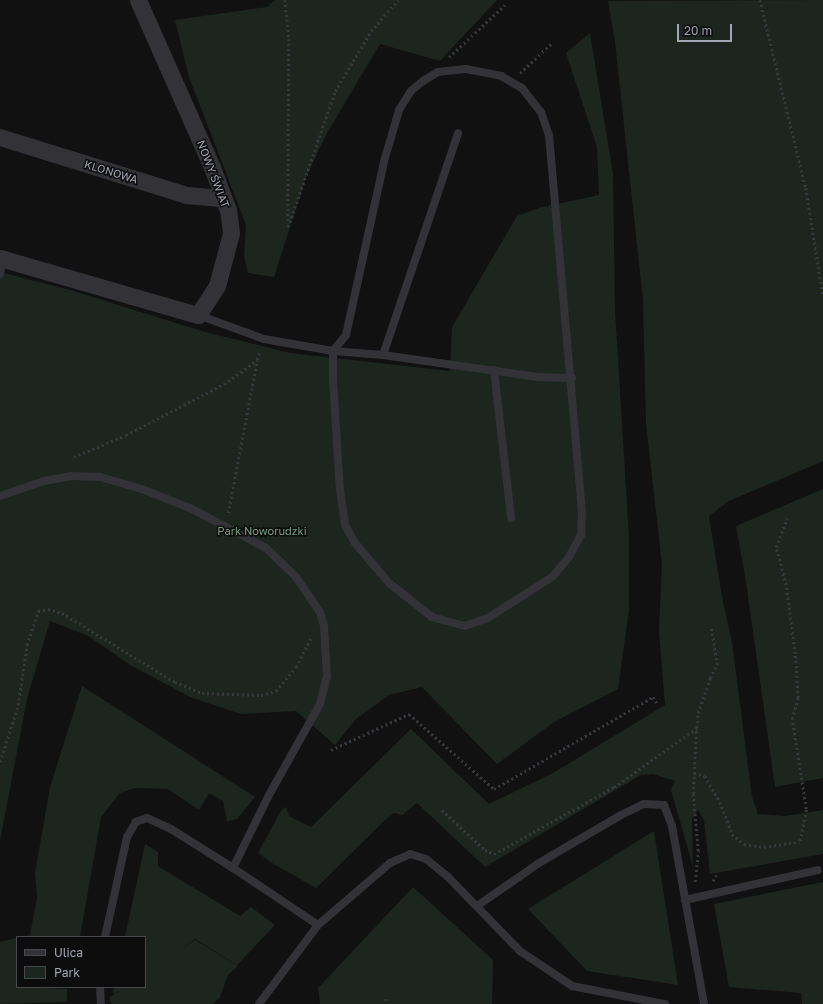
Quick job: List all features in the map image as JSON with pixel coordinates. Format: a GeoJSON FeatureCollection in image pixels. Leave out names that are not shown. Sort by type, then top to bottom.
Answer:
{"type":"FeatureCollection","features":[{"type":"Feature","properties":{"kind":"street","name":"NOWY ŚWIAT"},"geometry":{"type":"LineString","coordinates":[[138,0],[203,146],[223,198],[231,233],[217,286],[198,315]]}},
{"type":"Feature","properties":{"kind":"street","name":"KLONOWA"},"geometry":{"type":"LineString","coordinates":[[0,137],[186,195],[223,198]]}},
{"type":"Feature","properties":{"kind":"street"},"geometry":{"type":"LineString","coordinates":[[1,264],[198,315]]}},
{"type":"Feature","properties":{"kind":"lane"},"geometry":{"type":"LineString","coordinates":[[484,71],[511,82],[533,99],[545,119],[549,134],[572,378],[582,512],[581,535],[568,557],[552,577],[488,618],[465,626],[432,617],[389,583],[355,543],[345,524],[340,491],[333,351],[346,335],[385,158],[399,110],[411,91],[438,72],[484,71]]}},
{"type":"Feature","properties":{"kind":"lane"},"geometry":{"type":"LineString","coordinates":[[383,355],[458,133]]}},
{"type":"Feature","properties":{"kind":"lane"},"geometry":{"type":"LineString","coordinates":[[198,315],[264,339],[333,351],[383,355],[537,377],[572,378]]}},
{"type":"Feature","properties":{"kind":"lane"},"geometry":{"type":"LineString","coordinates":[[494,370],[511,518]]}},
{"type":"Feature","properties":{"kind":"lane"},"geometry":{"type":"LineString","coordinates":[[0,496],[50,480],[71,476],[100,477],[142,489],[226,525],[257,542],[279,558],[313,600],[324,626],[327,676],[320,704],[270,793],[233,868]]}},
{"type":"Feature","properties":{"kind":"lane"},"geometry":{"type":"LineString","coordinates":[[477,906],[539,863],[621,815],[644,804],[664,805],[672,826],[704,1004]]}},
{"type":"Feature","properties":{"kind":"lane"},"geometry":{"type":"LineString","coordinates":[[105,936],[127,838],[136,822],[147,818],[171,829],[233,868],[318,925]]}},
{"type":"Feature","properties":{"kind":"lane"},"geometry":{"type":"LineString","coordinates":[[259,1004],[318,925],[390,863],[410,854],[426,859],[477,906],[520,951],[572,986],[665,1004]]}},
{"type":"Feature","properties":{"kind":"lane"},"geometry":{"type":"LineString","coordinates":[[685,900],[818,870]]}},
{"type":"Feature","properties":{"kind":"lane"},"geometry":{"type":"LineString","coordinates":[[100,988],[101,1004]]}},
{"type":"Feature","properties":{"kind":"path"},"geometry":{"type":"LineString","coordinates":[[285,0],[289,54],[288,227],[335,91],[371,31],[398,0]]}},
{"type":"Feature","properties":{"kind":"path"},"geometry":{"type":"LineString","coordinates":[[760,0],[806,188],[823,295]]}},
{"type":"Feature","properties":{"kind":"path"},"geometry":{"type":"LineString","coordinates":[[438,72],[449,57],[505,5]]}},
{"type":"Feature","properties":{"kind":"path"},"geometry":{"type":"LineString","coordinates":[[511,82],[553,42]]}},
{"type":"Feature","properties":{"kind":"path"},"geometry":{"type":"LineString","coordinates":[[226,525],[257,360],[264,339]]}},
{"type":"Feature","properties":{"kind":"path"},"geometry":{"type":"LineString","coordinates":[[74,457],[126,435],[224,384],[257,360]]}},
{"type":"Feature","properties":{"kind":"path"},"geometry":{"type":"LineString","coordinates":[[694,773],[706,776],[720,802],[732,834],[744,844],[764,847],[800,841],[806,809],[792,719],[798,698],[795,654],[786,585],[776,547],[787,518]]}},
{"type":"Feature","properties":{"kind":"path"},"geometry":{"type":"LineString","coordinates":[[0,762],[18,705],[27,645],[38,611],[48,608],[62,613],[175,682],[202,693],[261,695],[276,691],[296,667],[312,636],[324,626]]}},
{"type":"Feature","properties":{"kind":"path"},"geometry":{"type":"LineString","coordinates":[[685,900],[697,878],[694,773],[698,713],[710,678],[717,665],[711,626]]}},
{"type":"Feature","properties":{"kind":"path"},"geometry":{"type":"LineString","coordinates":[[331,750],[409,714],[494,789],[653,697],[657,702]]}},
{"type":"Feature","properties":{"kind":"path"},"geometry":{"type":"LineString","coordinates":[[442,810],[485,850],[494,854],[614,787],[697,728]]}},
{"type":"Feature","properties":{"kind":"path"},"geometry":{"type":"LineString","coordinates":[[386,999],[386,1004]]}},
{"type":"Feature","properties":{"kind":"green space"},"geometry":{"type":"Polygon","coordinates":[[[275,0],[497,0],[440,61],[380,44],[327,133],[306,177],[274,277],[248,273],[244,256],[246,225],[189,77],[175,20],[267,7],[275,0]]]}},
{"type":"Feature","properties":{"kind":"green space"},"geometry":{"type":"Polygon","coordinates":[[[823,0],[823,461],[729,501],[709,516],[722,597],[732,642],[752,797],[758,814],[785,816],[823,810],[823,854],[710,874],[704,820],[698,810],[692,819],[693,867],[671,790],[675,781],[653,774],[641,775],[485,867],[417,803],[402,815],[394,813],[385,820],[316,888],[272,863],[258,853],[282,809],[286,807],[289,816],[311,827],[411,729],[489,804],[553,773],[665,705],[659,631],[662,564],[646,424],[643,300],[615,42],[608,1],[823,0]]]}},
{"type":"Feature","properties":{"kind":"green space","name":"Park Noworudzki"},"geometry":{"type":"Polygon","coordinates":[[[590,33],[613,174],[615,310],[629,537],[629,610],[618,689],[554,722],[497,764],[422,687],[389,695],[356,719],[335,745],[296,711],[241,714],[190,697],[132,666],[88,636],[50,621],[27,699],[0,841],[0,272],[70,290],[205,332],[290,353],[450,371],[452,327],[517,216],[539,208],[599,195],[597,147],[566,53],[590,33]]]}},
{"type":"Feature","properties":{"kind":"green space"},"geometry":{"type":"Polygon","coordinates":[[[823,489],[823,778],[775,787],[746,582],[736,526],[823,489]]]}},
{"type":"Feature","properties":{"kind":"green space"},"geometry":{"type":"Polygon","coordinates":[[[82,686],[255,797],[237,819],[227,821],[223,801],[209,793],[199,810],[168,789],[135,788],[120,793],[101,817],[80,936],[26,936],[30,935],[37,898],[35,873],[50,787],[82,686]]]}},
{"type":"Feature","properties":{"kind":"green space"},"geometry":{"type":"Polygon","coordinates":[[[654,831],[678,985],[587,971],[528,909],[654,831]]]}},
{"type":"Feature","properties":{"kind":"green space"},"geometry":{"type":"Polygon","coordinates":[[[145,844],[158,852],[158,866],[240,916],[251,907],[275,925],[237,965],[195,939],[180,950],[195,940],[238,966],[228,975],[220,997],[213,1004],[112,1004],[110,997],[121,990],[113,994],[114,988],[146,988],[146,936],[125,936],[145,844]]]}},
{"type":"Feature","properties":{"kind":"green space"},"geometry":{"type":"Polygon","coordinates":[[[823,882],[823,1004],[802,1004],[801,993],[729,987],[714,904],[823,882]]]}},
{"type":"Feature","properties":{"kind":"green space"},"geometry":{"type":"Polygon","coordinates":[[[413,887],[493,960],[492,1004],[320,1004],[318,988],[413,887]]]}},
{"type":"Feature","properties":{"kind":"green space"},"geometry":{"type":"Polygon","coordinates":[[[16,938],[16,988],[67,989],[67,1002],[0,1004],[0,942],[16,938]]]}}]}
